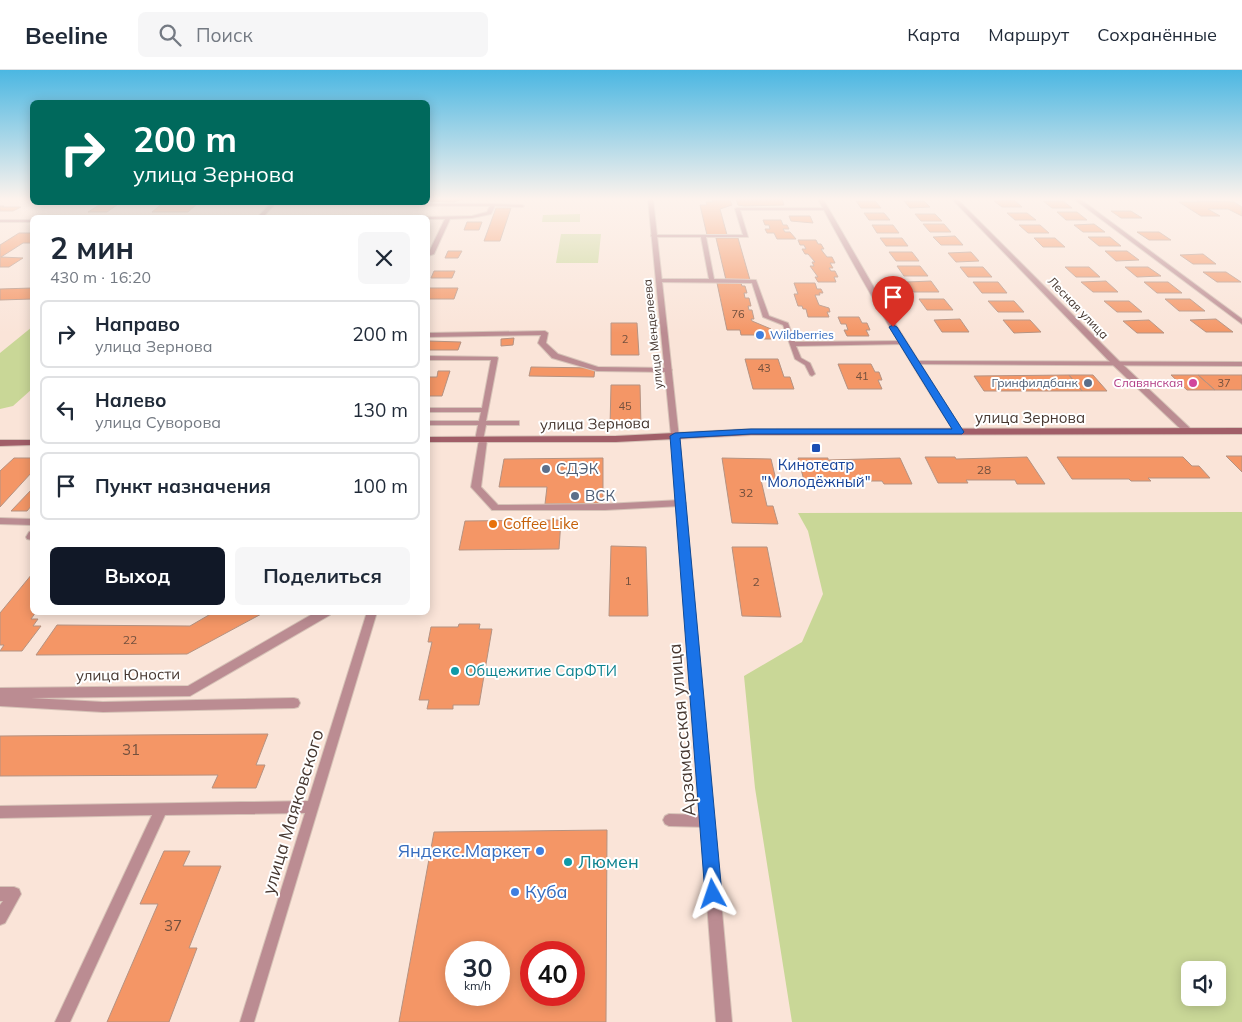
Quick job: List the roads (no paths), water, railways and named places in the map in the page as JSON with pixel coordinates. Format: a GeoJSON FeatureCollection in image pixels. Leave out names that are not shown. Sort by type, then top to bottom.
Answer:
{"type":"FeatureCollection","features":[{"type":"Feature","properties":{"kind":"main road","name":"улица Зернова"},"geometry":{"type":"LineString","coordinates":[[430,440],[616,439],[751,432],[1242,431]]}},
{"type":"Feature","properties":{"kind":"main road"},"geometry":{"type":"LineString","coordinates":[[0,443],[30,443]]}},
{"type":"Feature","properties":{"kind":"street","name":"улица Менделеева"},"geometry":{"type":"LineString","coordinates":[[654,243],[675,436]]}},
{"type":"Feature","properties":{"kind":"street"},"geometry":{"type":"LineString","coordinates":[[845,243],[914,363],[959,432]]}},
{"type":"Feature","properties":{"kind":"street","name":"Лесная улица"},"geometry":{"type":"LineString","coordinates":[[997,243],[1188,432]]}},
{"type":"Feature","properties":{"kind":"street"},"geometry":{"type":"LineString","coordinates":[[1135,243],[1242,322]]}},
{"type":"Feature","properties":{"kind":"street"},"geometry":{"type":"LineString","coordinates":[[430,335],[545,333],[542,343],[554,356],[597,369],[668,370]]}},
{"type":"Feature","properties":{"kind":"street","name":"Арзамасская улица"},"geometry":{"type":"LineString","coordinates":[[675,436],[724,1022]]}},
{"type":"Feature","properties":{"kind":"street"},"geometry":{"type":"LineString","coordinates":[[481,440],[476,487],[495,508],[605,507],[681,503]]}},
{"type":"Feature","properties":{"kind":"street","name":"улица Юности"},"geometry":{"type":"LineString","coordinates":[[0,693],[190,690],[321,615]]}},
{"type":"Feature","properties":{"kind":"street","name":"улица Юности"},"geometry":{"type":"LineString","coordinates":[[0,701],[104,707],[294,703]]}},
{"type":"Feature","properties":{"kind":"lane"},"geometry":{"type":"LineString","coordinates":[[430,254],[436,243]]}},
{"type":"Feature","properties":{"kind":"lane"},"geometry":{"type":"LineString","coordinates":[[704,243],[712,281]]}},
{"type":"Feature","properties":{"kind":"lane"},"geometry":{"type":"LineString","coordinates":[[658,281],[754,281],[766,317],[786,324],[798,359],[808,364],[812,374]]}},
{"type":"Feature","properties":{"kind":"lane"},"geometry":{"type":"LineString","coordinates":[[792,344],[903,343]]}},
{"type":"Feature","properties":{"kind":"lane"},"geometry":{"type":"LineString","coordinates":[[430,358],[495,358],[482,423],[481,440]]}},
{"type":"Feature","properties":{"kind":"lane"},"geometry":{"type":"LineString","coordinates":[[914,363],[1116,362],[1242,364]]}},
{"type":"Feature","properties":{"kind":"lane"},"geometry":{"type":"LineString","coordinates":[[430,410],[485,410]]}},
{"type":"Feature","properties":{"kind":"lane"},"geometry":{"type":"LineString","coordinates":[[430,423],[516,423]]}},
{"type":"Feature","properties":{"kind":"lane"},"geometry":{"type":"LineString","coordinates":[[0,521],[30,522]]}},
{"type":"Feature","properties":{"kind":"lane","name":"улица Маяковского"},"geometry":{"type":"LineString","coordinates":[[247,1022],[371,615]]}},
{"type":"Feature","properties":{"kind":"lane"},"geometry":{"type":"LineString","coordinates":[[0,812],[312,807]]}},
{"type":"Feature","properties":{"kind":"lane"},"geometry":{"type":"LineString","coordinates":[[62,1022],[161,809]]}},
{"type":"Feature","properties":{"kind":"lane"},"geometry":{"type":"LineString","coordinates":[[669,820],[707,821]]}},
{"type":"Feature","properties":{"kind":"lane"},"geometry":{"type":"LineString","coordinates":[[0,894],[14,894],[0,918]]}},
{"type":"Feature","properties":{"kind":"place","name":"Wildberries"},"geometry":{"type":"Point","coordinates":[760,335]}},
{"type":"Feature","properties":{"kind":"place","name":"Гринфилдбанк"},"geometry":{"type":"Point","coordinates":[1088,383]}},
{"type":"Feature","properties":{"kind":"place","name":"Славянская"},"geometry":{"type":"Point","coordinates":[1193,383]}},
{"type":"Feature","properties":{"kind":"place","name":"Кинотеатр \"Молодёжный\""},"geometry":{"type":"Point","coordinates":[816,448]}},
{"type":"Feature","properties":{"kind":"place","name":"СДЭК"},"geometry":{"type":"Point","coordinates":[546,469]}},
{"type":"Feature","properties":{"kind":"place","name":"ВСК"},"geometry":{"type":"Point","coordinates":[575,496]}},
{"type":"Feature","properties":{"kind":"place","name":"Coffee Like"},"geometry":{"type":"Point","coordinates":[493,524]}},
{"type":"Feature","properties":{"kind":"place","name":"Общежитие СарФТИ"},"geometry":{"type":"Point","coordinates":[455,671]}},
{"type":"Feature","properties":{"kind":"place","name":"Яндекс.Маркет"},"geometry":{"type":"Point","coordinates":[540,851]}},
{"type":"Feature","properties":{"kind":"place","name":"Люмен"},"geometry":{"type":"Point","coordinates":[568,862]}},
{"type":"Feature","properties":{"kind":"place","name":"Куба"},"geometry":{"type":"Point","coordinates":[515,892]}}]}
